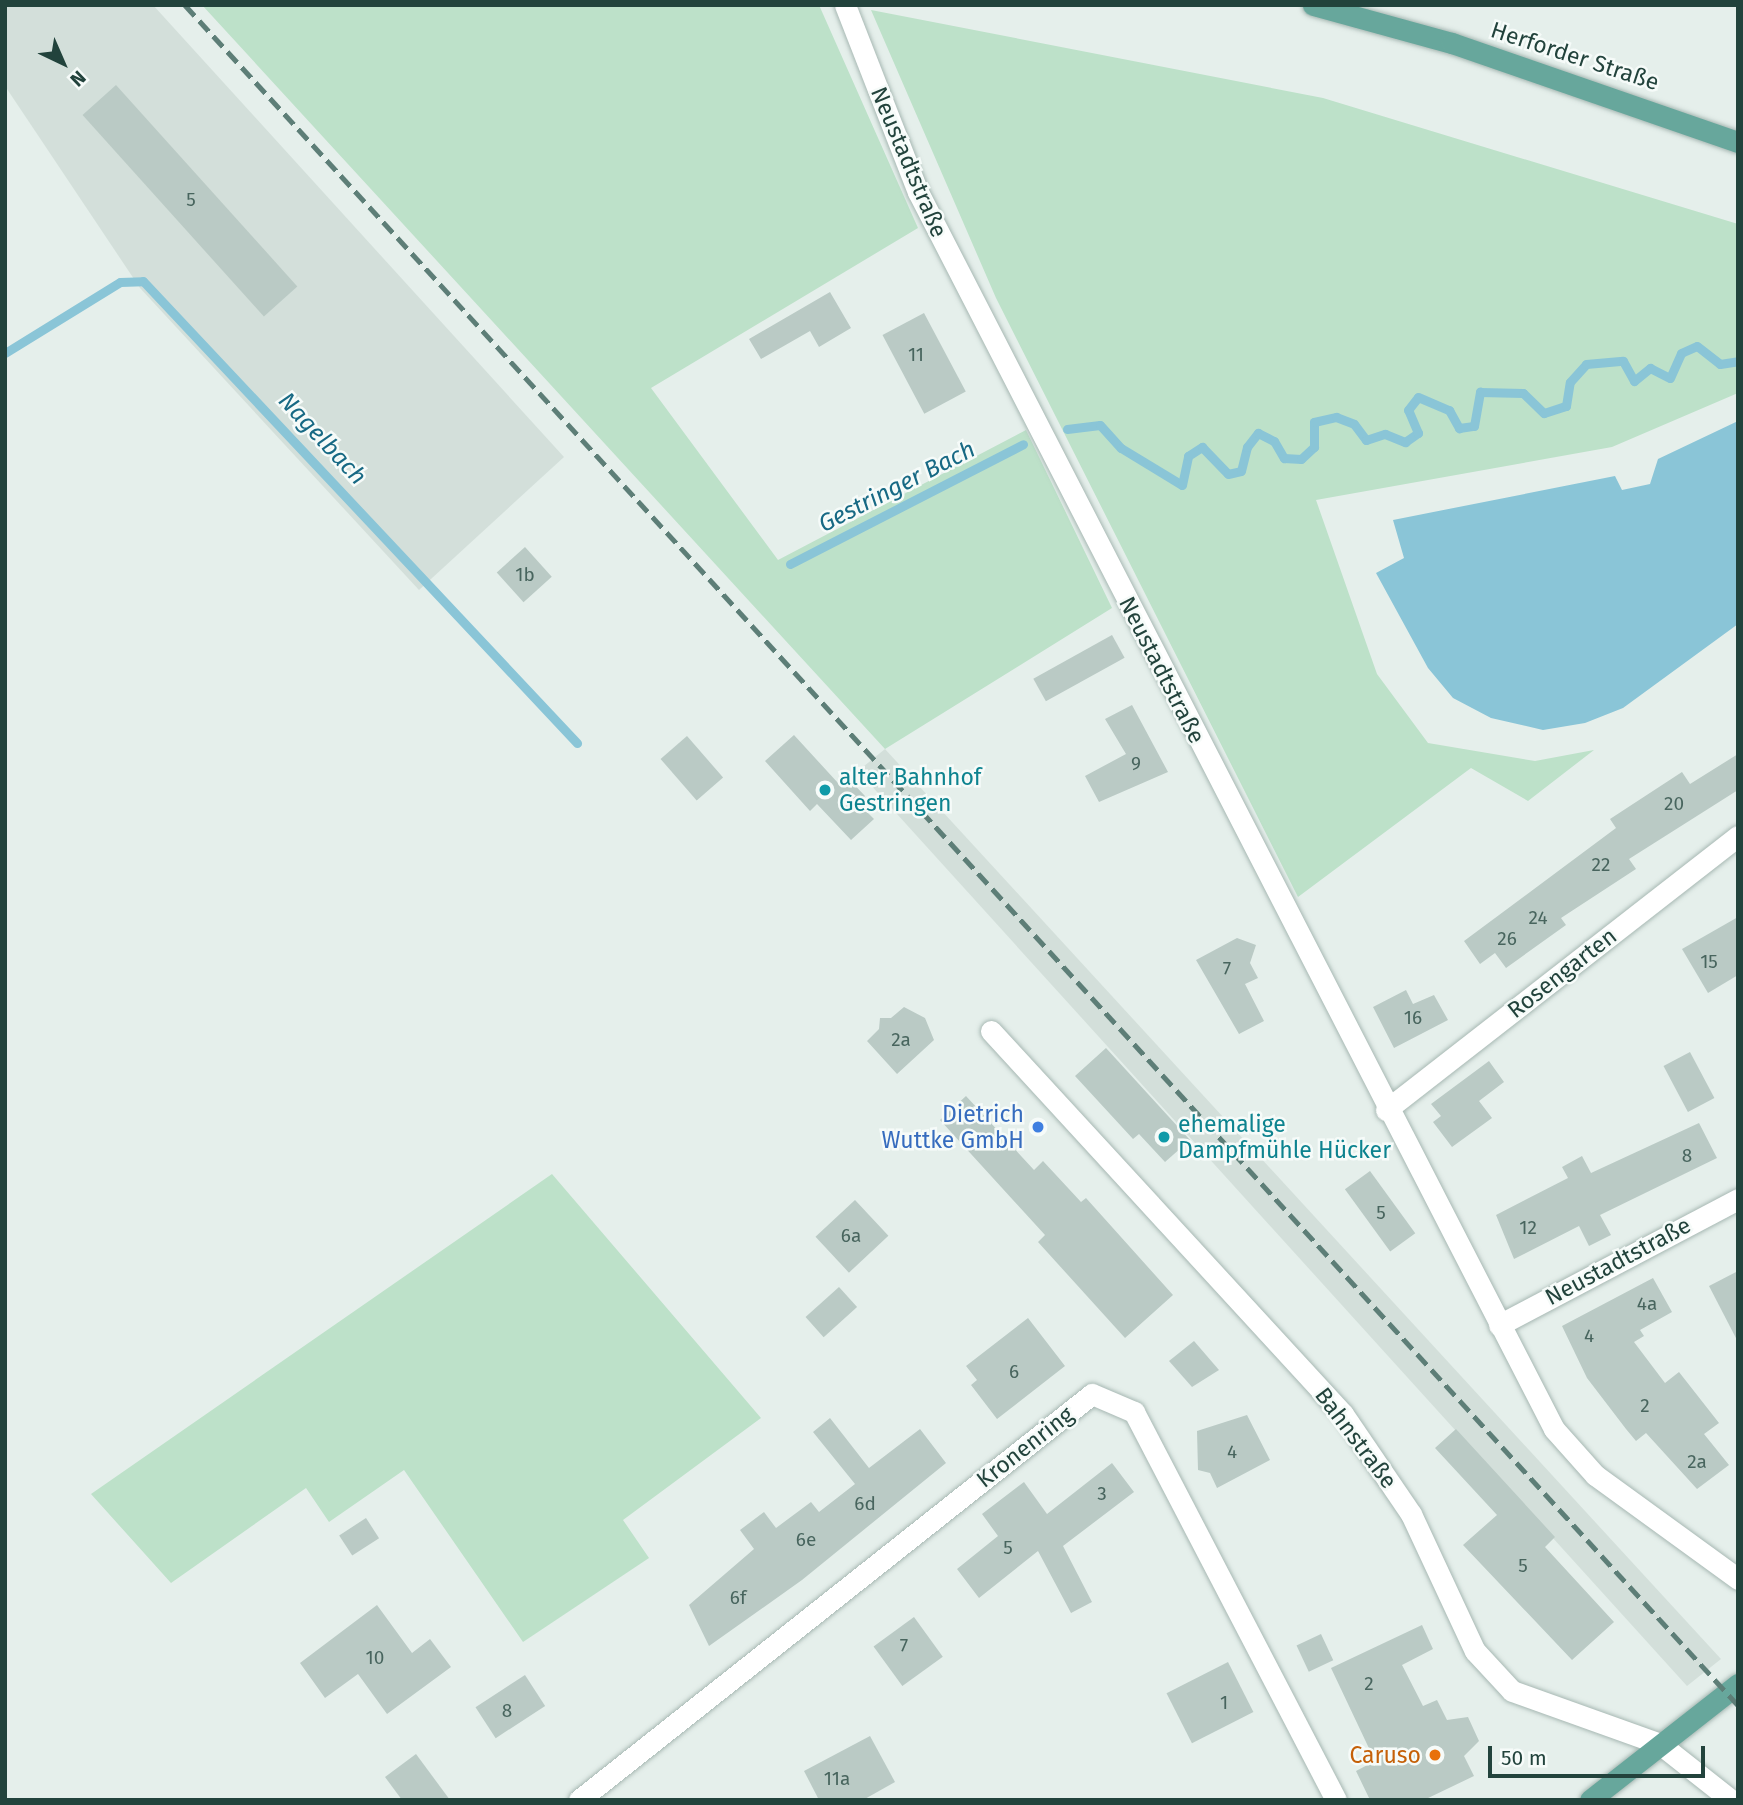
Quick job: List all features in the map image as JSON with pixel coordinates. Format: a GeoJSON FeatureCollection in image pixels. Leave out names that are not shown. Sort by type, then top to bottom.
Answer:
{"type":"FeatureCollection","features":[{"type":"Feature","properties":{"kind":"main road","name":"Herforder Straße"},"geometry":{"type":"LineString","coordinates":[[1312,5],[1452,43],[1738,142]]}},
{"type":"Feature","properties":{"kind":"main road"},"geometry":{"type":"LineString","coordinates":[[1590,1800],[1738,1684]]}},
{"type":"Feature","properties":{"kind":"street","name":"Neustadtstraße"},"geometry":{"type":"LineString","coordinates":[[845,5],[918,192],[1386,1110],[1554,1429],[1595,1475],[1738,1579]]}},
{"type":"Feature","properties":{"kind":"street","name":"Rosengarten"},"geometry":{"type":"LineString","coordinates":[[1386,1110],[1738,836]]}},
{"type":"Feature","properties":{"kind":"street","name":"Bahnstraße"},"geometry":{"type":"LineString","coordinates":[[990,1031],[1343,1413],[1411,1514],[1475,1651],[1513,1691],[1660,1744],[1731,1800]]}},
{"type":"Feature","properties":{"kind":"street","name":"Neustadtstraße"},"geometry":{"type":"LineString","coordinates":[[1499,1325],[1738,1199]]}},
{"type":"Feature","properties":{"kind":"street","name":"Kronenring"},"geometry":{"type":"LineString","coordinates":[[579,1800],[1092,1394],[1134,1412],[1336,1800]]}},
{"type":"Feature","properties":{"kind":"shaded area"},"geometry":{"type":"Polygon","coordinates":[[[5,5],[153,5],[564,457],[419,590],[140,288],[5,86],[5,5]]]}},
{"type":"Feature","properties":{"kind":"shaded area"},"geometry":{"type":"Polygon","coordinates":[[[885,749],[1721,1659],[1687,1686],[858,771],[885,749]]]}},
{"type":"Feature","properties":{"kind":"green space"},"geometry":{"type":"Polygon","coordinates":[[[202,5],[819,5],[918,228],[651,388],[778,560],[1026,430],[1112,608],[885,749],[202,5]]]}},
{"type":"Feature","properties":{"kind":"green space"},"geometry":{"type":"Polygon","coordinates":[[[871,10],[1323,98],[1738,224],[1738,393],[1612,447],[1316,500],[1377,674],[1428,743],[1535,761],[1594,750],[1528,801],[1471,768],[1298,897],[996,298],[871,10]]]}},
{"type":"Feature","properties":{"kind":"green space"},"geometry":{"type":"Polygon","coordinates":[[[552,1174],[761,1418],[623,1520],[649,1558],[523,1642],[404,1470],[329,1522],[306,1488],[171,1583],[91,1494],[552,1174]]]}},
{"type":"Feature","properties":{"kind":"water"},"geometry":{"type":"Polygon","coordinates":[[[1738,421],[1738,624],[1623,708],[1585,723],[1543,730],[1491,718],[1453,698],[1428,668],[1376,573],[1404,558],[1393,520],[1615,476],[1622,490],[1650,484],[1658,459],[1738,421]]]}},
{"type":"Feature","properties":{"kind":"building"},"geometry":{"type":"Polygon","coordinates":[[[116,85],[297,286],[264,317],[83,115],[116,85]]]}},
{"type":"Feature","properties":{"kind":"building"},"geometry":{"type":"Polygon","coordinates":[[[830,292],[851,328],[819,347],[810,331],[761,359],[749,339],[830,292]]]}},
{"type":"Feature","properties":{"kind":"building"},"geometry":{"type":"Polygon","coordinates":[[[924,313],[966,392],[924,414],[883,335],[924,313]]]}},
{"type":"Feature","properties":{"kind":"building"},"geometry":{"type":"Polygon","coordinates":[[[525,547],[552,577],[524,602],[497,572],[525,547]]]}},
{"type":"Feature","properties":{"kind":"building"},"geometry":{"type":"Polygon","coordinates":[[[1112,635],[1125,658],[1046,701],[1033,679],[1112,635]]]}},
{"type":"Feature","properties":{"kind":"building"},"geometry":{"type":"Polygon","coordinates":[[[1132,705],[1168,772],[1099,802],[1085,776],[1126,754],[1105,719],[1132,705]]]}},
{"type":"Feature","properties":{"kind":"building","name":"alter Bahnhof Gestringen"},"geometry":{"type":"Polygon","coordinates":[[[794,735],[838,783],[846,776],[865,796],[858,803],[874,819],[851,840],[817,804],[810,811],[765,761],[794,735]]]}},
{"type":"Feature","properties":{"kind":"building"},"geometry":{"type":"Polygon","coordinates":[[[687,736],[723,778],[697,800],[661,759],[687,736]]]}},
{"type":"Feature","properties":{"kind":"building"},"geometry":{"type":"Polygon","coordinates":[[[1738,754],[1738,790],[1629,859],[1636,869],[1561,918],[1566,925],[1506,968],[1495,953],[1480,964],[1464,941],[1616,828],[1610,819],[1682,772],[1690,784],[1738,754]]]}},
{"type":"Feature","properties":{"kind":"building"},"geometry":{"type":"Polygon","coordinates":[[[1738,917],[1738,975],[1708,993],[1682,949],[1738,917]]]}},
{"type":"Feature","properties":{"kind":"building"},"geometry":{"type":"Polygon","coordinates":[[[1237,938],[1256,945],[1250,963],[1258,978],[1245,984],[1264,1021],[1239,1034],[1196,960],[1237,938]]]}},
{"type":"Feature","properties":{"kind":"building"},"geometry":{"type":"Polygon","coordinates":[[[1406,990],[1413,1004],[1434,995],[1448,1020],[1394,1048],[1373,1007],[1406,990]]]}},
{"type":"Feature","properties":{"kind":"building"},"geometry":{"type":"Polygon","coordinates":[[[904,1007],[925,1018],[934,1040],[897,1074],[867,1041],[879,1029],[880,1018],[891,1018],[904,1007]]]}},
{"type":"Feature","properties":{"kind":"building"},"geometry":{"type":"Polygon","coordinates":[[[1106,1048],[1190,1140],[1165,1162],[1139,1134],[1133,1139],[1075,1076],[1106,1048]]]}},
{"type":"Feature","properties":{"kind":"building"},"geometry":{"type":"Polygon","coordinates":[[[1690,1052],[1714,1098],[1688,1112],[1664,1066],[1690,1052]]]}},
{"type":"Feature","properties":{"kind":"building"},"geometry":{"type":"Polygon","coordinates":[[[1489,1061],[1504,1082],[1479,1101],[1492,1118],[1452,1147],[1433,1122],[1441,1116],[1431,1104],[1489,1061]]]}},
{"type":"Feature","properties":{"kind":"building"},"geometry":{"type":"Polygon","coordinates":[[[966,1096],[1034,1170],[1043,1161],[1081,1202],[1086,1198],[1173,1295],[1125,1338],[1038,1242],[1045,1235],[940,1120],[966,1096]]]}},
{"type":"Feature","properties":{"kind":"building"},"geometry":{"type":"Polygon","coordinates":[[[1699,1123],[1717,1158],[1600,1215],[1611,1235],[1589,1246],[1579,1226],[1514,1259],[1496,1215],[1568,1178],[1562,1167],[1582,1156],[1591,1173],[1699,1123]]]}},
{"type":"Feature","properties":{"kind":"building"},"geometry":{"type":"Polygon","coordinates":[[[1370,1171],[1415,1233],[1390,1252],[1345,1189],[1370,1171]]]}},
{"type":"Feature","properties":{"kind":"building"},"geometry":{"type":"Polygon","coordinates":[[[855,1200],[888,1236],[849,1273],[816,1237],[855,1200]]]}},
{"type":"Feature","properties":{"kind":"building"},"geometry":{"type":"Polygon","coordinates":[[[1738,1271],[1738,1342],[1709,1286],[1738,1271]]]}},
{"type":"Feature","properties":{"kind":"building"},"geometry":{"type":"Polygon","coordinates":[[[1653,1278],[1672,1312],[1640,1330],[1644,1336],[1634,1342],[1665,1383],[1679,1372],[1719,1423],[1704,1434],[1729,1465],[1697,1489],[1646,1433],[1636,1441],[1626,1429],[1587,1378],[1562,1326],[1653,1278]]]}},
{"type":"Feature","properties":{"kind":"building"},"geometry":{"type":"Polygon","coordinates":[[[839,1287],[857,1307],[824,1337],[806,1317],[839,1287]]]}},
{"type":"Feature","properties":{"kind":"building"},"geometry":{"type":"Polygon","coordinates":[[[1028,1318],[1065,1366],[997,1419],[971,1385],[977,1380],[966,1366],[1028,1318]]]}},
{"type":"Feature","properties":{"kind":"building"},"geometry":{"type":"Polygon","coordinates":[[[1194,1341],[1219,1370],[1192,1387],[1169,1361],[1194,1341]]]}},
{"type":"Feature","properties":{"kind":"building"},"geometry":{"type":"Polygon","coordinates":[[[1247,1415],[1270,1460],[1217,1488],[1210,1473],[1198,1470],[1197,1431],[1247,1415]]]}},
{"type":"Feature","properties":{"kind":"building"},"geometry":{"type":"Polygon","coordinates":[[[830,1418],[869,1468],[920,1429],[946,1463],[802,1580],[709,1646],[689,1605],[754,1549],[740,1530],[764,1512],[776,1528],[811,1502],[819,1512],[855,1484],[813,1432],[830,1418]]]}},
{"type":"Feature","properties":{"kind":"building"},"geometry":{"type":"Polygon","coordinates":[[[1456,1429],[1555,1537],[1545,1547],[1614,1622],[1572,1660],[1463,1545],[1497,1515],[1435,1448],[1456,1429]]]}},
{"type":"Feature","properties":{"kind":"building"},"geometry":{"type":"Polygon","coordinates":[[[1112,1463],[1134,1492],[1063,1546],[1092,1602],[1071,1613],[1038,1551],[979,1598],[957,1569],[998,1536],[982,1514],[1024,1482],[1047,1514],[1112,1463]]]}},
{"type":"Feature","properties":{"kind":"building"},"geometry":{"type":"Polygon","coordinates":[[[366,1518],[379,1538],[352,1556],[339,1535],[366,1518]]]}},
{"type":"Feature","properties":{"kind":"building"},"geometry":{"type":"Polygon","coordinates":[[[377,1605],[412,1653],[430,1639],[451,1667],[387,1714],[358,1674],[325,1698],[300,1663],[377,1605]]]}},
{"type":"Feature","properties":{"kind":"building"},"geometry":{"type":"Polygon","coordinates":[[[914,1617],[943,1657],[902,1686],[874,1646],[914,1617]]]}},
{"type":"Feature","properties":{"kind":"building"},"geometry":{"type":"Polygon","coordinates":[[[1422,1625],[1433,1649],[1402,1665],[1423,1706],[1437,1700],[1447,1720],[1468,1717],[1479,1741],[1464,1756],[1474,1776],[1424,1800],[1370,1800],[1356,1771],[1375,1761],[1331,1668],[1422,1625]]]}},
{"type":"Feature","properties":{"kind":"building"},"geometry":{"type":"Polygon","coordinates":[[[1321,1634],[1333,1660],[1309,1672],[1297,1645],[1321,1634]]]}},
{"type":"Feature","properties":{"kind":"building"},"geometry":{"type":"Polygon","coordinates":[[[1228,1662],[1253,1712],[1192,1743],[1167,1693],[1228,1662]]]}},
{"type":"Feature","properties":{"kind":"building"},"geometry":{"type":"Polygon","coordinates":[[[525,1675],[545,1706],[496,1738],[476,1707],[525,1675]]]}},
{"type":"Feature","properties":{"kind":"building"},"geometry":{"type":"Polygon","coordinates":[[[870,1736],[895,1782],[863,1800],[819,1800],[804,1771],[870,1736]]]}},
{"type":"Feature","properties":{"kind":"building"},"geometry":{"type":"Polygon","coordinates":[[[416,1754],[450,1800],[402,1800],[385,1777],[416,1754]]]}},
{"type":"Feature","properties":{"kind":"waterway","name":"Nagelbach"},"geometry":{"type":"LineString","coordinates":[[5,353],[120,282],[143,281],[577,743]]}},
{"type":"Feature","properties":{"kind":"waterway","name":"Gestringer Bach"},"geometry":{"type":"LineString","coordinates":[[1067,429],[1100,425],[1121,448],[1182,485],[1188,456],[1202,447],[1228,474],[1241,471],[1247,447],[1258,433],[1274,441],[1284,458],[1301,459],[1314,447],[1314,422],[1336,417],[1354,424],[1366,440],[1385,434],[1405,442],[1418,433],[1408,410],[1418,397],[1449,410],[1459,428],[1474,426],[1480,392],[1523,393],[1544,413],[1566,406],[1570,382],[1586,364],[1623,361],[1634,381],[1650,368],[1670,378],[1681,353],[1697,346],[1720,364],[1738,361]]}},
{"type":"Feature","properties":{"kind":"waterway","name":"Gestringer Bach"},"geometry":{"type":"LineString","coordinates":[[790,564],[1023,444]]}},
{"type":"Feature","properties":{"kind":"railway"},"geometry":{"type":"LineString","coordinates":[[185,5],[1738,1705]]}},
{"type":"Feature","properties":{"kind":"place","name":"alter Bahnhof Gestringen"},"geometry":{"type":"Point","coordinates":[825,790]}},
{"type":"Feature","properties":{"kind":"place","name":"Dietrich Wuttke GmbH"},"geometry":{"type":"Point","coordinates":[1038,1127]}},
{"type":"Feature","properties":{"kind":"place","name":"ehemalige Dampfmühle Hücker"},"geometry":{"type":"Point","coordinates":[1164,1137]}},
{"type":"Feature","properties":{"kind":"place","name":"Caruso"},"geometry":{"type":"Point","coordinates":[1435,1755]}}]}
